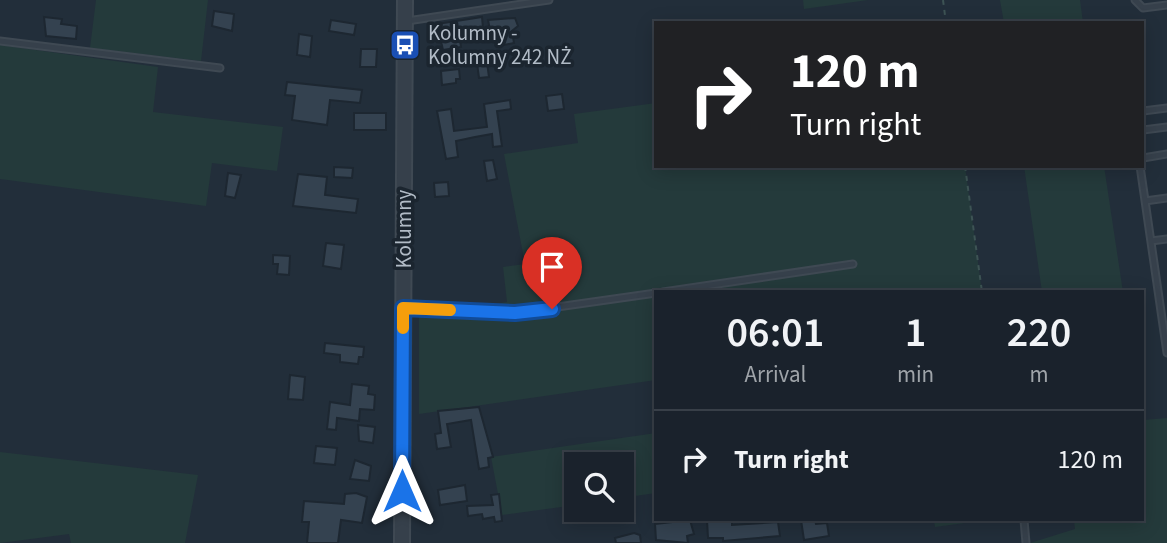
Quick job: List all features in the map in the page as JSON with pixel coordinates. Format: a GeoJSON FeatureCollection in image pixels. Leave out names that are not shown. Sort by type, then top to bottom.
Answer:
{"type":"FeatureCollection","features":[{"type":"Feature","properties":{"kind":"street","name":"Kolumny"},"geometry":{"type":"LineString","coordinates":[[402,543],[405,0]]}},
{"type":"Feature","properties":{"kind":"lane"},"geometry":{"type":"LineString","coordinates":[[405,22],[549,0]]}},
{"type":"Feature","properties":{"kind":"lane"},"geometry":{"type":"LineString","coordinates":[[1135,0],[1143,8],[1167,5]]}},
{"type":"Feature","properties":{"kind":"lane"},"geometry":{"type":"LineString","coordinates":[[0,41],[220,68]]}},
{"type":"Feature","properties":{"kind":"lane"},"geometry":{"type":"LineString","coordinates":[[1144,111],[1167,107]]}},
{"type":"Feature","properties":{"kind":"lane"},"geometry":{"type":"LineString","coordinates":[[1144,130],[1167,127]]}},
{"type":"Feature","properties":{"kind":"lane"},"geometry":{"type":"LineString","coordinates":[[1144,158],[1167,154]]}},
{"type":"Feature","properties":{"kind":"lane"},"geometry":{"type":"LineString","coordinates":[[1140,168],[1167,353]]}},
{"type":"Feature","properties":{"kind":"lane"},"geometry":{"type":"LineString","coordinates":[[1145,201],[1167,198]]}},
{"type":"Feature","properties":{"kind":"lane"},"geometry":{"type":"LineString","coordinates":[[1151,241],[1167,239]]}},
{"type":"Feature","properties":{"kind":"lane"},"geometry":{"type":"LineString","coordinates":[[677,290],[853,264]]}},
{"type":"Feature","properties":{"kind":"lane"},"geometry":{"type":"LineString","coordinates":[[403,308],[515,313],[654,293]]}},
{"type":"Feature","properties":{"kind":"lane"},"geometry":{"type":"LineString","coordinates":[[1024,521],[1027,543]]}},
{"type":"Feature","properties":{"kind":"path"},"geometry":{"type":"LineString","coordinates":[[943,0],[946,21]]}},
{"type":"Feature","properties":{"kind":"path"},"geometry":{"type":"LineString","coordinates":[[965,168],[982,290]]}},
{"type":"Feature","properties":{"kind":"green space"},"geometry":{"type":"Polygon","coordinates":[[[96,0],[208,0],[201,61],[90,48],[96,0]]]}},
{"type":"Feature","properties":{"kind":"green space"},"geometry":{"type":"Polygon","coordinates":[[[803,0],[868,0],[804,9],[803,0]]]}},
{"type":"Feature","properties":{"kind":"green space"},"geometry":{"type":"Polygon","coordinates":[[[1000,0],[1080,0],[1083,21],[1004,21],[1000,0]]]}},
{"type":"Feature","properties":{"kind":"green space"},"geometry":{"type":"Polygon","coordinates":[[[0,45],[158,67],[153,112],[283,127],[277,171],[212,163],[206,206],[0,179],[0,45]]]}},
{"type":"Feature","properties":{"kind":"green space"},"geometry":{"type":"Polygon","coordinates":[[[654,103],[654,168],[965,168],[982,290],[654,290],[654,380],[419,414],[419,317],[507,302],[503,267],[525,264],[504,154],[578,143],[574,114],[654,103]]]}},
{"type":"Feature","properties":{"kind":"green space"},"geometry":{"type":"Polygon","coordinates":[[[1024,168],[1104,168],[1123,290],[1042,290],[1024,168]]]}},
{"type":"Feature","properties":{"kind":"green space"},"geometry":{"type":"Polygon","coordinates":[[[1167,418],[1167,543],[1030,543],[1075,529],[1074,521],[1144,521],[1144,420],[1167,418]]]}},
{"type":"Feature","properties":{"kind":"green space"},"geometry":{"type":"Polygon","coordinates":[[[654,433],[654,493],[634,496],[634,452],[564,452],[564,507],[502,515],[491,457],[654,433]]]}},
{"type":"Feature","properties":{"kind":"green space"},"geometry":{"type":"Polygon","coordinates":[[[0,452],[198,475],[185,543],[71,543],[69,534],[0,543],[0,452]]]}},
{"type":"Feature","properties":{"kind":"green space"},"geometry":{"type":"Polygon","coordinates":[[[934,521],[980,521],[935,527],[934,521]]]}},
{"type":"Feature","properties":{"kind":"building"},"geometry":{"type":"Polygon","coordinates":[[[214,11],[234,14],[232,31],[212,26],[214,11]]]}},
{"type":"Feature","properties":{"kind":"building"},"geometry":{"type":"Polygon","coordinates":[[[44,17],[62,19],[61,24],[77,26],[76,39],[46,36],[44,17]]]}},
{"type":"Feature","properties":{"kind":"building"},"geometry":{"type":"Polygon","coordinates":[[[482,17],[483,28],[459,32],[461,47],[443,50],[437,24],[482,17]]]}},
{"type":"Feature","properties":{"kind":"building"},"geometry":{"type":"Polygon","coordinates":[[[515,18],[518,26],[512,31],[514,43],[499,46],[497,30],[490,30],[488,20],[515,18]]]}},
{"type":"Feature","properties":{"kind":"building"},"geometry":{"type":"Polygon","coordinates":[[[331,20],[356,24],[354,35],[329,31],[331,20]]]}},
{"type":"Feature","properties":{"kind":"building"},"geometry":{"type":"Polygon","coordinates":[[[299,34],[312,36],[310,57],[297,55],[299,34]]]}},
{"type":"Feature","properties":{"kind":"building"},"geometry":{"type":"Polygon","coordinates":[[[361,49],[377,49],[376,67],[360,67],[361,49]]]}},
{"type":"Feature","properties":{"kind":"building"},"geometry":{"type":"Polygon","coordinates":[[[486,55],[489,77],[479,78],[476,56],[486,55]]]}},
{"type":"Feature","properties":{"kind":"building"},"geometry":{"type":"Polygon","coordinates":[[[459,69],[460,79],[456,79],[456,83],[442,85],[441,71],[459,69]]]}},
{"type":"Feature","properties":{"kind":"building"},"geometry":{"type":"Polygon","coordinates":[[[287,82],[362,90],[360,103],[330,100],[327,125],[292,120],[295,96],[285,95],[287,82]]]}},
{"type":"Feature","properties":{"kind":"building"},"geometry":{"type":"Polygon","coordinates":[[[562,94],[564,109],[548,111],[546,96],[562,94]]]}},
{"type":"Feature","properties":{"kind":"building"},"geometry":{"type":"Polygon","coordinates":[[[510,100],[511,109],[497,111],[502,146],[493,147],[492,134],[456,141],[458,157],[446,159],[437,111],[451,109],[454,131],[487,127],[484,104],[510,100]]]}},
{"type":"Feature","properties":{"kind":"building"},"geometry":{"type":"Polygon","coordinates":[[[354,113],[386,113],[386,130],[354,130],[354,113]]]}},
{"type":"Feature","properties":{"kind":"building"},"geometry":{"type":"Polygon","coordinates":[[[493,160],[497,179],[487,181],[484,161],[493,160]]]}},
{"type":"Feature","properties":{"kind":"building"},"geometry":{"type":"Polygon","coordinates":[[[334,167],[353,168],[352,178],[334,177],[334,167]]]}},
{"type":"Feature","properties":{"kind":"building"},"geometry":{"type":"Polygon","coordinates":[[[228,173],[241,175],[235,198],[225,196],[228,173]]]}},
{"type":"Feature","properties":{"kind":"building"},"geometry":{"type":"Polygon","coordinates":[[[298,174],[327,177],[325,195],[358,199],[356,213],[293,206],[298,174]]]}},
{"type":"Feature","properties":{"kind":"building"},"geometry":{"type":"Polygon","coordinates":[[[448,182],[449,196],[435,197],[434,183],[448,182]]]}},
{"type":"Feature","properties":{"kind":"building"},"geometry":{"type":"Polygon","coordinates":[[[326,243],[344,245],[341,269],[323,266],[326,243]]]}},
{"type":"Feature","properties":{"kind":"building"},"geometry":{"type":"Polygon","coordinates":[[[273,255],[290,256],[289,275],[277,274],[278,264],[273,264],[273,255]]]}},
{"type":"Feature","properties":{"kind":"building"},"geometry":{"type":"Polygon","coordinates":[[[325,343],[364,347],[363,357],[359,357],[358,364],[340,362],[340,355],[324,353],[325,343]]]}},
{"type":"Feature","properties":{"kind":"building"},"geometry":{"type":"Polygon","coordinates":[[[290,375],[305,377],[303,400],[288,399],[290,375]]]}},
{"type":"Feature","properties":{"kind":"building"},"geometry":{"type":"Polygon","coordinates":[[[352,384],[369,386],[368,394],[375,395],[374,410],[360,409],[359,421],[337,418],[336,430],[327,429],[330,402],[350,405],[352,384]]]}},
{"type":"Feature","properties":{"kind":"building"},"geometry":{"type":"Polygon","coordinates":[[[479,407],[493,457],[488,458],[489,467],[479,469],[471,420],[447,424],[451,447],[437,449],[435,434],[441,433],[438,411],[479,407]]]}},
{"type":"Feature","properties":{"kind":"building"},"geometry":{"type":"Polygon","coordinates":[[[358,425],[375,427],[373,443],[359,441],[358,425]]]}},
{"type":"Feature","properties":{"kind":"building"},"geometry":{"type":"Polygon","coordinates":[[[316,446],[337,448],[335,465],[314,463],[316,446]]]}},
{"type":"Feature","properties":{"kind":"building"},"geometry":{"type":"Polygon","coordinates":[[[355,460],[371,466],[369,481],[350,479],[355,460]]]}},
{"type":"Feature","properties":{"kind":"building"},"geometry":{"type":"Polygon","coordinates":[[[465,485],[467,501],[440,505],[438,490],[465,485]]]}},
{"type":"Feature","properties":{"kind":"building"},"geometry":{"type":"Polygon","coordinates":[[[356,493],[367,497],[362,523],[341,520],[338,543],[307,543],[309,522],[302,522],[304,501],[344,504],[345,494],[356,493]]]}},
{"type":"Feature","properties":{"kind":"building"},"geometry":{"type":"Polygon","coordinates":[[[499,494],[502,521],[495,522],[494,517],[483,519],[482,514],[468,516],[467,506],[493,505],[491,495],[499,494]]]}},
{"type":"Feature","properties":{"kind":"building"},"geometry":{"type":"Polygon","coordinates":[[[690,521],[694,534],[687,536],[688,543],[656,540],[655,524],[690,521]]]}},
{"type":"Feature","properties":{"kind":"building"},"geometry":{"type":"Polygon","coordinates":[[[707,521],[732,521],[732,525],[778,522],[780,536],[723,541],[723,538],[708,538],[707,521]]]}},
{"type":"Feature","properties":{"kind":"building"},"geometry":{"type":"Polygon","coordinates":[[[801,521],[827,523],[829,536],[804,540],[801,521]]]}},
{"type":"Feature","properties":{"kind":"building"},"geometry":{"type":"Polygon","coordinates":[[[634,533],[640,535],[641,543],[616,543],[615,538],[634,533]]]}},
{"type":"Feature","properties":{"kind":"slow traffic"},"geometry":{"type":"LineString","coordinates":[[403,328],[403,308],[450,310]]}},
{"type":"Feature","properties":{"kind":"place","name":"Kolumny - Kolumny 242 NŻ"},"geometry":{"type":"Point","coordinates":[405,45]}},
{"type":"Feature","properties":{"kind":"route"},"geometry":{"type":"LineString","coordinates":[[402,491],[403,308],[515,313],[552,309]]}}]}
